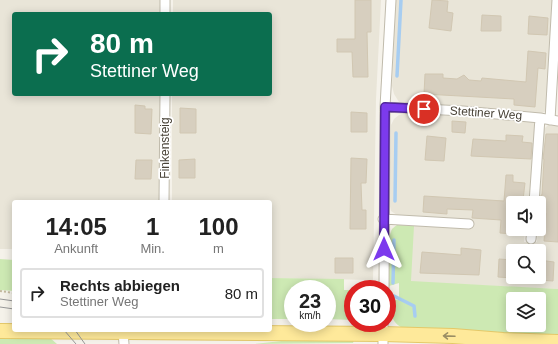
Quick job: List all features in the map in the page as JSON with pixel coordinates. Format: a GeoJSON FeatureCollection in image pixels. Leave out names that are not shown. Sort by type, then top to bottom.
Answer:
{"type":"FeatureCollection","features":[{"type":"Feature","properties":{"kind":"main road"},"geometry":{"type":"LineString","coordinates":[[0,331],[12,332]]}},
{"type":"Feature","properties":{"kind":"main road"},"geometry":{"type":"LineString","coordinates":[[18,332],[123,338],[383,334],[558,342]]}},
{"type":"Feature","properties":{"kind":"street"},"geometry":{"type":"LineString","coordinates":[[165,0],[165,12]]}},
{"type":"Feature","properties":{"kind":"street"},"geometry":{"type":"LineString","coordinates":[[384,280],[385,107],[391,0]]}},
{"type":"Feature","properties":{"kind":"street"},"geometry":{"type":"LineString","coordinates":[[554,121],[557,0]]}},
{"type":"Feature","properties":{"kind":"street","name":"Finkensteig"},"geometry":{"type":"LineString","coordinates":[[164,200],[165,96]]}},
{"type":"Feature","properties":{"kind":"street","name":"Stettiner Weg"},"geometry":{"type":"LineString","coordinates":[[385,107],[540,118],[554,121]]}},
{"type":"Feature","properties":{"kind":"street","name":"Stettiner Weg"},"geometry":{"type":"LineString","coordinates":[[534,196],[540,118]]}},
{"type":"Feature","properties":{"kind":"street"},"geometry":{"type":"LineString","coordinates":[[384,219],[469,224]]}},
{"type":"Feature","properties":{"kind":"path"},"geometry":{"type":"LineString","coordinates":[[0,292],[12,293]]}},
{"type":"Feature","properties":{"kind":"shaded area"},"geometry":{"type":"Polygon","coordinates":[[[0,0],[160,0],[160,12],[12,12],[12,96],[160,96],[160,200],[12,200],[12,249],[0,249],[0,0]]]}},
{"type":"Feature","properties":{"kind":"shaded area"},"geometry":{"type":"Polygon","coordinates":[[[173,0],[381,0],[376,99],[373,280],[272,278],[272,200],[172,200],[172,96],[272,96],[272,12],[173,12],[173,0]]]}},
{"type":"Feature","properties":{"kind":"shaded area"},"geometry":{"type":"Polygon","coordinates":[[[386,0],[389,0],[382,260],[379,260],[380,98],[386,0]]]}},
{"type":"Feature","properties":{"kind":"shaded area"},"geometry":{"type":"Polygon","coordinates":[[[395,0],[555,0],[546,111],[536,114],[399,102],[394,94],[392,86],[395,0]]]}},
{"type":"Feature","properties":{"kind":"shaded area"},"geometry":{"type":"Polygon","coordinates":[[[406,113],[529,121],[535,123],[530,196],[506,196],[506,236],[524,236],[524,242],[537,242],[537,236],[546,236],[546,196],[538,196],[543,130],[548,125],[558,126],[558,289],[389,280],[389,238],[391,231],[395,226],[401,225],[472,229],[472,221],[397,215],[391,211],[389,202],[391,125],[394,119],[399,115],[406,113]]]}},
{"type":"Feature","properties":{"kind":"green space"},"geometry":{"type":"Polygon","coordinates":[[[397,225],[414,226],[411,281],[558,289],[558,336],[403,328],[399,326],[396,323],[396,300],[399,300],[399,283],[396,284],[396,280],[389,280],[389,238],[392,229],[397,225]]]}},
{"type":"Feature","properties":{"kind":"green space"},"geometry":{"type":"Polygon","coordinates":[[[0,259],[12,260],[12,291],[0,290],[0,259]]]}},
{"type":"Feature","properties":{"kind":"green space"},"geometry":{"type":"Polygon","coordinates":[[[272,278],[344,279],[344,320],[336,319],[336,280],[284,280],[284,319],[272,319],[272,278]]]}},
{"type":"Feature","properties":{"kind":"green space"},"geometry":{"type":"Polygon","coordinates":[[[0,337],[49,337],[57,344],[0,344],[0,337]]]}},
{"type":"Feature","properties":{"kind":"green space"},"geometry":{"type":"Polygon","coordinates":[[[300,339],[354,340],[353,343],[254,344],[300,339]]]}},
{"type":"Feature","properties":{"kind":"building"},"geometry":{"type":"Polygon","coordinates":[[[355,0],[371,0],[371,32],[367,32],[368,77],[353,77],[352,52],[337,52],[337,39],[355,39],[355,0]]]}},
{"type":"Feature","properties":{"kind":"building"},"geometry":{"type":"Polygon","coordinates":[[[432,0],[448,1],[447,12],[453,13],[451,31],[429,28],[432,0]]]}},
{"type":"Feature","properties":{"kind":"building"},"geometry":{"type":"Polygon","coordinates":[[[482,15],[501,16],[501,31],[481,31],[482,15]]]}},
{"type":"Feature","properties":{"kind":"building"},"geometry":{"type":"Polygon","coordinates":[[[529,16],[548,18],[547,35],[528,34],[529,16]]]}},
{"type":"Feature","properties":{"kind":"building"},"geometry":{"type":"Polygon","coordinates":[[[528,51],[546,53],[545,69],[538,68],[535,107],[514,105],[514,99],[424,94],[425,74],[443,74],[443,78],[457,79],[464,75],[469,80],[481,81],[482,78],[526,82],[528,51]]]}},
{"type":"Feature","properties":{"kind":"building"},"geometry":{"type":"Polygon","coordinates":[[[135,105],[145,106],[145,109],[152,109],[151,134],[135,133],[135,105]]]}},
{"type":"Feature","properties":{"kind":"building"},"geometry":{"type":"Polygon","coordinates":[[[180,108],[196,109],[196,133],[180,133],[180,108]]]}},
{"type":"Feature","properties":{"kind":"building"},"geometry":{"type":"Polygon","coordinates":[[[351,112],[367,113],[367,132],[351,132],[351,112]]]}},
{"type":"Feature","properties":{"kind":"building"},"geometry":{"type":"Polygon","coordinates":[[[452,121],[466,122],[465,133],[452,132],[452,121]]]}},
{"type":"Feature","properties":{"kind":"building"},"geometry":{"type":"Polygon","coordinates":[[[546,134],[558,134],[558,242],[544,241],[544,236],[546,236],[546,196],[541,196],[546,134]]]}},
{"type":"Feature","properties":{"kind":"building"},"geometry":{"type":"Polygon","coordinates":[[[506,135],[523,136],[522,142],[532,143],[531,159],[471,156],[473,139],[506,141],[506,135]]]}},
{"type":"Feature","properties":{"kind":"building"},"geometry":{"type":"Polygon","coordinates":[[[427,136],[446,138],[444,161],[425,160],[427,136]]]}},
{"type":"Feature","properties":{"kind":"building"},"geometry":{"type":"Polygon","coordinates":[[[351,158],[367,159],[366,183],[361,183],[362,210],[366,210],[366,229],[350,229],[351,158]]]}},
{"type":"Feature","properties":{"kind":"building"},"geometry":{"type":"Polygon","coordinates":[[[195,159],[195,178],[179,178],[179,160],[195,159]]]}},
{"type":"Feature","properties":{"kind":"building"},"geometry":{"type":"Polygon","coordinates":[[[136,160],[152,160],[151,179],[135,179],[136,160]]]}},
{"type":"Feature","properties":{"kind":"building"},"geometry":{"type":"Polygon","coordinates":[[[506,175],[513,175],[513,182],[525,183],[523,196],[506,196],[506,233],[500,233],[501,220],[472,218],[473,210],[447,209],[447,214],[423,212],[424,196],[504,201],[506,175]]]}},
{"type":"Feature","properties":{"kind":"building"},"geometry":{"type":"Polygon","coordinates":[[[461,248],[481,250],[479,275],[420,273],[422,252],[461,255],[461,248]]]}},
{"type":"Feature","properties":{"kind":"building"},"geometry":{"type":"Polygon","coordinates":[[[335,258],[353,258],[353,273],[335,273],[335,258]]]}},
{"type":"Feature","properties":{"kind":"building"},"geometry":{"type":"Polygon","coordinates":[[[499,259],[506,260],[506,278],[498,277],[499,259]]]}},
{"type":"Feature","properties":{"kind":"building"},"geometry":{"type":"Polygon","coordinates":[[[546,261],[554,262],[553,281],[546,280],[546,261]]]}},
{"type":"Feature","properties":{"kind":"waterway"},"geometry":{"type":"LineString","coordinates":[[397,76],[401,0]]}},
{"type":"Feature","properties":{"kind":"waterway"},"geometry":{"type":"LineString","coordinates":[[395,201],[396,133]]}},
{"type":"Feature","properties":{"kind":"waterway"},"geometry":{"type":"LineString","coordinates":[[393,280],[394,240]]}},
{"type":"Feature","properties":{"kind":"waterway"},"geometry":{"type":"LineString","coordinates":[[396,297],[414,306],[415,316]]}},
{"type":"Feature","properties":{"kind":"tram line"},"geometry":{"type":"LineString","coordinates":[[0,299],[12,301]]}},
{"type":"Feature","properties":{"kind":"tram line"},"geometry":{"type":"LineString","coordinates":[[0,307],[12,309]]}},
{"type":"Feature","properties":{"kind":"tram line"},"geometry":{"type":"LineString","coordinates":[[66,332],[76,344]]}},
{"type":"Feature","properties":{"kind":"tram line"},"geometry":{"type":"LineString","coordinates":[[76,332],[85,344]]}},
{"type":"Feature","properties":{"kind":"route"},"geometry":{"type":"LineString","coordinates":[[384,249],[385,107],[424,109]]}}]}
